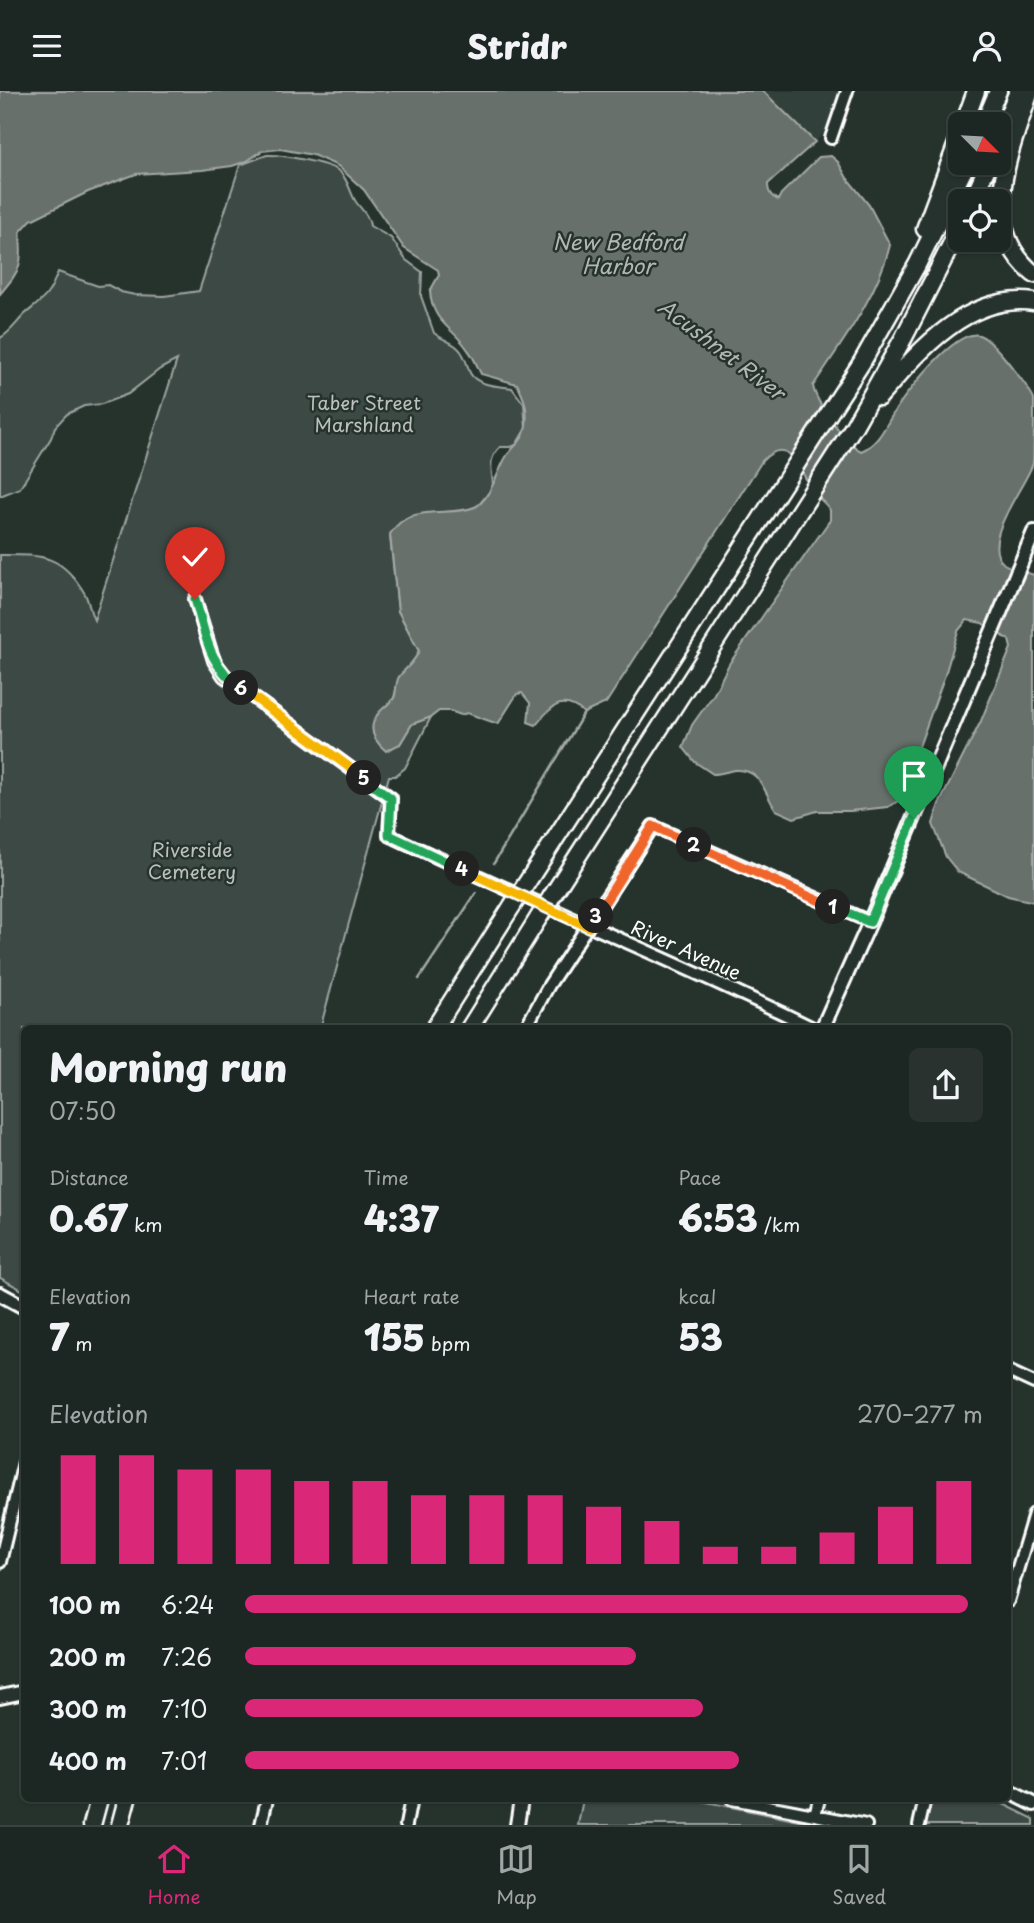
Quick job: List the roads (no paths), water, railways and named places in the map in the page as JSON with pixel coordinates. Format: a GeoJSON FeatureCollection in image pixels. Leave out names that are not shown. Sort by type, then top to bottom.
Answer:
{"type":"FeatureCollection","features":[{"type":"Feature","properties":{"kind":"highway"},"geometry":{"type":"LineString","coordinates":[[968,112],[976,91]]}},
{"type":"Feature","properties":{"kind":"highway"},"geometry":{"type":"LineString","coordinates":[[989,112],[998,91]]}},
{"type":"Feature","properties":{"kind":"highway"},"geometry":{"type":"LineString","coordinates":[[1010,112],[1018,91]]}},
{"type":"Feature","properties":{"kind":"highway"},"geometry":{"type":"LineString","coordinates":[[1030,91],[1004,175],[1001,204],[1003,227],[1009,243],[1019,259],[1034,274]]}},
{"type":"Feature","properties":{"kind":"highway"},"geometry":{"type":"LineString","coordinates":[[881,330],[922,237],[948,168]]}},
{"type":"Feature","properties":{"kind":"highway"},"geometry":{"type":"LineString","coordinates":[[437,1025],[842,395],[925,249],[961,175]]}},
{"type":"Feature","properties":{"kind":"highway"},"geometry":{"type":"LineString","coordinates":[[472,1025],[854,426],[909,329],[948,251]]}},
{"type":"Feature","properties":{"kind":"highway"},"geometry":{"type":"LineString","coordinates":[[854,426],[909,363],[947,328],[967,316],[995,305],[1015,301],[1034,302]]}},
{"type":"Feature","properties":{"kind":"highway"},"geometry":{"type":"LineString","coordinates":[[92,1825],[98,1802]]}},
{"type":"Feature","properties":{"kind":"highway"},"geometry":{"type":"LineString","coordinates":[[120,1825],[126,1802]]}},
{"type":"Feature","properties":{"kind":"main road"},"geometry":{"type":"LineString","coordinates":[[824,1025],[870,922],[1034,532]]}},
{"type":"Feature","properties":{"kind":"main road"},"geometry":{"type":"LineString","coordinates":[[0,1294],[21,1305]]}},
{"type":"Feature","properties":{"kind":"main road"},"geometry":{"type":"LineString","coordinates":[[0,1697],[21,1693]]}},
{"type":"Feature","properties":{"kind":"main road"},"geometry":{"type":"LineString","coordinates":[[1011,1792],[1034,1804]]}},
{"type":"Feature","properties":{"kind":"main road"},"geometry":{"type":"LineString","coordinates":[[517,1825],[521,1802]]}},
{"type":"Feature","properties":{"kind":"street"},"geometry":{"type":"LineString","coordinates":[[831,138],[847,91]]}},
{"type":"Feature","properties":{"kind":"street","name":"River Avenue"},"geometry":{"type":"LineString","coordinates":[[195,599],[214,661],[224,676],[391,798],[389,835],[589,927],[728,986],[807,1025]]}},
{"type":"Feature","properties":{"kind":"street"},"geometry":{"type":"LineString","coordinates":[[529,1025],[549,985],[653,826],[870,922]]}},
{"type":"Feature","properties":{"kind":"street"},"geometry":{"type":"LineString","coordinates":[[1011,1372],[1034,1383]]}},
{"type":"Feature","properties":{"kind":"street"},"geometry":{"type":"LineString","coordinates":[[0,1562],[21,1474]]}},
{"type":"Feature","properties":{"kind":"street"},"geometry":{"type":"LineString","coordinates":[[1011,1591],[1034,1514]]}},
{"type":"Feature","properties":{"kind":"street"},"geometry":{"type":"LineString","coordinates":[[261,1825],[263,1802]]}},
{"type":"Feature","properties":{"kind":"street"},"geometry":{"type":"LineString","coordinates":[[406,1825],[410,1802]]}},
{"type":"Feature","properties":{"kind":"street"},"geometry":{"type":"LineString","coordinates":[[748,1802],[866,1825]]}},
{"type":"Feature","properties":{"kind":"street"},"geometry":{"type":"LineString","coordinates":[[815,1815],[818,1802]]}},
{"type":"Feature","properties":{"kind":"street"},"geometry":{"type":"LineString","coordinates":[[919,1825],[924,1802]]}},
{"type":"Feature","properties":{"kind":"water","name":"New Bedford Harbor"},"geometry":{"type":"Polygon","coordinates":[[[0,91],[763,91],[815,142],[768,184],[770,194],[778,200],[819,157],[831,156],[869,205],[890,245],[868,301],[813,386],[826,412],[840,431],[861,451],[867,448],[877,439],[920,377],[945,352],[969,336],[979,335],[992,344],[1020,377],[1034,399],[1033,463],[1000,529],[997,555],[1004,564],[1034,575],[1034,902],[1008,896],[958,872],[946,857],[933,824],[939,804],[981,721],[1011,648],[1009,640],[982,623],[967,620],[958,631],[904,788],[898,801],[888,807],[817,811],[794,818],[776,810],[761,783],[751,773],[735,770],[713,774],[695,762],[683,747],[692,725],[714,694],[729,664],[830,520],[830,510],[813,492],[798,464],[786,452],[771,453],[762,461],[606,703],[584,713],[569,704],[557,705],[536,725],[528,722],[530,703],[522,693],[517,694],[498,724],[467,713],[461,715],[439,711],[412,724],[400,744],[386,751],[375,739],[373,724],[394,698],[399,677],[419,651],[398,611],[390,534],[408,517],[430,512],[464,510],[475,507],[485,498],[506,457],[525,431],[526,409],[517,384],[481,374],[470,353],[435,310],[430,291],[439,275],[438,270],[404,248],[364,190],[338,166],[313,155],[280,149],[262,151],[247,161],[232,166],[136,174],[88,192],[31,220],[20,232],[21,252],[17,272],[0,294],[0,91]]]}},
{"type":"Feature","properties":{"kind":"waterway"},"geometry":{"type":"LineString","coordinates":[[494,863],[584,713]]}},
{"type":"Feature","properties":{"kind":"waterway"},"geometry":{"type":"LineString","coordinates":[[419,979],[476,893]]}},
{"type":"Feature","properties":{"kind":"water label","name":"Acushnet River"},"geometry":{"type":"Point","coordinates":[721,350]}},
{"type":"Feature","properties":{"kind":"park label","name":"Taber Street Marshland"},"geometry":{"type":"Point","coordinates":[364,414]}},
{"type":"Feature","properties":{"kind":"park label","name":"Riverside Cemetery"},"geometry":{"type":"Point","coordinates":[192,861]}}]}
